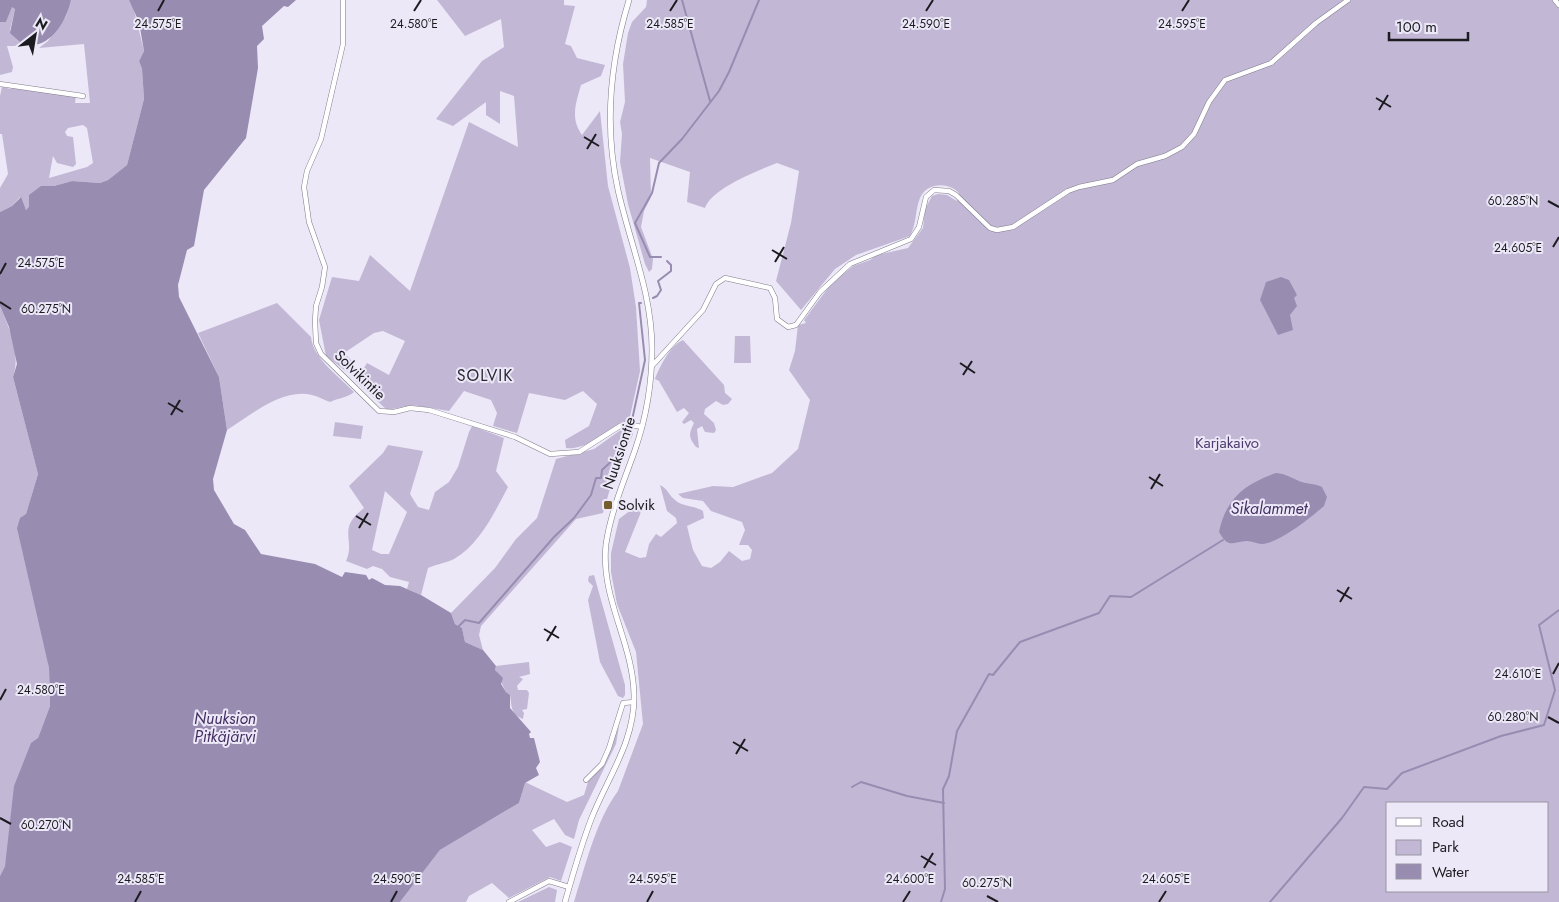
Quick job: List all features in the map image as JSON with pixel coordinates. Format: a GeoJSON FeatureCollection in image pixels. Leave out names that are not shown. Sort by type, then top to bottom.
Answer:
{"type":"FeatureCollection","features":[{"type":"Feature","properties":{"kind":"street","name":"Solvikintie"},"geometry":{"type":"LineString","coordinates":[[343,0],[343,44],[321,139],[307,171],[304,187],[309,222],[325,267],[314,321],[316,343],[321,354],[379,411],[394,412],[420,409],[438,412],[515,437],[550,454],[560,455],[579,452],[626,424],[642,427]]}},
{"type":"Feature","properties":{"kind":"street","name":"Nuuksiontie"},"geometry":{"type":"LineString","coordinates":[[564,902],[590,821],[627,743],[634,702],[631,667],[607,588],[605,560],[613,513],[642,427],[652,366],[649,304],[618,189],[611,139],[612,76],[629,0]]}},
{"type":"Feature","properties":{"kind":"street"},"geometry":{"type":"LineString","coordinates":[[652,366],[703,310],[716,284],[725,278],[770,288],[775,298],[777,319],[788,326],[796,325],[820,292],[850,264],[910,239],[919,227],[926,197],[934,190],[949,191],[990,228],[1004,230],[1023,221],[1068,191],[1113,180],[1137,164],[1173,153],[1189,141],[1216,92],[1225,80],[1271,63],[1316,23],[1348,0]]}},
{"type":"Feature","properties":{"kind":"street"},"geometry":{"type":"LineString","coordinates":[[1556,0],[1559,5]]}},
{"type":"Feature","properties":{"kind":"street"},"geometry":{"type":"LineString","coordinates":[[0,84],[83,96]]}},
{"type":"Feature","properties":{"kind":"street"},"geometry":{"type":"LineString","coordinates":[[586,780],[602,764],[623,703],[634,702]]}},
{"type":"Feature","properties":{"kind":"street"},"geometry":{"type":"LineString","coordinates":[[510,902],[549,881],[569,887]]}},
{"type":"Feature","properties":{"kind":"green space"},"geometry":{"type":"Polygon","coordinates":[[[71,0],[129,0],[133,6],[144,51],[139,61],[142,69],[144,99],[127,165],[108,180],[100,183],[72,181],[54,186],[41,186],[26,210],[20,197],[12,206],[0,212],[0,188],[8,174],[2,134],[0,134],[0,96],[2,87],[11,89],[14,86],[76,96],[75,103],[90,103],[84,44],[39,48],[48,41],[66,16],[71,0]],[[83,125],[68,128],[65,132],[67,136],[73,137],[76,164],[73,167],[57,163],[53,156],[49,178],[87,167],[93,163],[87,128],[83,125]]]}},
{"type":"Feature","properties":{"kind":"green space"},"geometry":{"type":"Polygon","coordinates":[[[437,0],[564,0],[564,5],[575,6],[565,44],[571,46],[577,58],[605,65],[601,76],[581,85],[575,116],[578,129],[582,135],[600,111],[608,186],[630,268],[636,307],[640,371],[629,421],[582,446],[566,448],[565,440],[589,426],[597,404],[583,391],[565,400],[529,393],[517,433],[493,426],[497,413],[491,400],[464,391],[449,411],[412,405],[387,410],[356,381],[367,363],[389,375],[405,341],[383,331],[374,333],[344,353],[353,362],[347,372],[326,356],[319,320],[332,277],[359,281],[370,255],[410,291],[469,122],[518,147],[514,96],[500,91],[500,124],[486,115],[486,102],[453,126],[436,119],[482,61],[504,47],[501,19],[465,36],[437,0]]]}},
{"type":"Feature","properties":{"kind":"green space","name":"Karjakaivo"},"geometry":{"type":"Polygon","coordinates":[[[647,0],[1559,0],[1559,902],[574,902],[597,830],[618,791],[643,724],[636,652],[617,604],[611,572],[611,553],[619,519],[635,507],[634,501],[637,497],[641,512],[625,552],[640,558],[646,557],[649,544],[656,534],[661,537],[677,523],[676,518],[667,511],[660,485],[677,502],[703,511],[704,518],[687,526],[693,550],[702,566],[711,568],[720,562],[729,551],[742,561],[750,559],[752,550],[748,545],[739,545],[745,530],[742,522],[711,511],[703,501],[683,498],[678,494],[713,486],[733,487],[772,473],[798,449],[810,400],[789,370],[795,351],[798,325],[806,323],[804,320],[831,284],[853,266],[870,260],[877,255],[908,248],[923,228],[925,209],[932,196],[938,194],[947,195],[957,201],[959,193],[950,187],[938,185],[928,189],[920,198],[910,236],[856,255],[835,269],[801,310],[776,281],[791,223],[799,171],[777,163],[747,175],[726,187],[709,201],[705,208],[687,202],[690,172],[650,158],[651,197],[644,211],[641,227],[653,259],[652,269],[649,272],[628,204],[620,162],[622,134],[620,122],[625,102],[623,64],[628,33],[632,22],[646,7],[647,0]]]}},
{"type":"Feature","properties":{"kind":"green space"},"geometry":{"type":"Polygon","coordinates":[[[12,6],[15,9],[10,30],[23,43],[17,46],[7,46],[13,67],[12,72],[0,75],[0,22],[6,22],[12,6]]]}},
{"type":"Feature","properties":{"kind":"green space"},"geometry":{"type":"Polygon","coordinates":[[[277,303],[311,337],[313,345],[322,360],[354,392],[330,402],[312,395],[289,395],[267,404],[227,430],[219,377],[198,333],[277,303]]]}},
{"type":"Feature","properties":{"kind":"green space"},"geometry":{"type":"Polygon","coordinates":[[[0,306],[13,341],[16,359],[13,377],[38,474],[26,514],[49,668],[50,706],[38,738],[5,866],[0,876],[0,306]]]}},
{"type":"Feature","properties":{"kind":"green space"},"geometry":{"type":"Polygon","coordinates":[[[735,336],[750,336],[751,363],[734,363],[735,336]]]}},
{"type":"Feature","properties":{"kind":"green space"},"geometry":{"type":"Polygon","coordinates":[[[683,340],[724,385],[725,393],[732,399],[728,404],[723,405],[716,401],[705,409],[704,414],[714,423],[716,430],[714,433],[705,432],[702,426],[697,429],[699,448],[696,447],[690,433],[694,423],[691,420],[684,424],[682,422],[689,413],[684,408],[677,412],[659,381],[655,379],[670,352],[683,340]]]}},
{"type":"Feature","properties":{"kind":"green space"},"geometry":{"type":"Polygon","coordinates":[[[335,422],[363,426],[361,439],[333,436],[335,422]]]}},
{"type":"Feature","properties":{"kind":"green space"},"geometry":{"type":"Polygon","coordinates":[[[472,426],[504,438],[496,471],[508,487],[486,527],[471,545],[454,559],[428,568],[421,595],[407,589],[409,582],[390,577],[382,569],[373,566],[367,569],[346,561],[351,522],[364,508],[349,486],[383,453],[388,445],[423,451],[410,494],[418,507],[429,510],[435,492],[449,482],[458,467],[472,426]],[[385,491],[372,550],[381,554],[389,554],[407,512],[385,491]]]}},
{"type":"Feature","properties":{"kind":"green space"},"geometry":{"type":"Polygon","coordinates":[[[625,427],[633,431],[633,434],[612,482],[603,513],[576,519],[481,626],[479,635],[483,650],[465,642],[462,628],[455,624],[451,613],[495,568],[516,539],[537,518],[556,459],[594,449],[625,427]]]}},
{"type":"Feature","properties":{"kind":"green space"},"geometry":{"type":"Polygon","coordinates":[[[594,575],[625,685],[625,695],[623,698],[618,696],[600,662],[588,600],[593,586],[588,581],[589,576],[594,575]]]}},
{"type":"Feature","properties":{"kind":"green space"},"geometry":{"type":"Polygon","coordinates":[[[529,662],[530,674],[519,677],[523,679],[517,686],[518,690],[527,690],[529,693],[527,709],[522,710],[524,713],[523,719],[514,712],[510,695],[506,692],[495,670],[496,666],[529,662]]]}},
{"type":"Feature","properties":{"kind":"green space"},"geometry":{"type":"Polygon","coordinates":[[[619,726],[616,744],[579,820],[574,839],[565,835],[554,819],[532,830],[546,847],[560,842],[572,847],[561,881],[550,877],[509,898],[492,883],[469,896],[466,902],[400,902],[440,850],[519,803],[525,782],[567,802],[584,795],[588,782],[604,764],[619,726]]]}},
{"type":"Feature","properties":{"kind":"green space"},"geometry":{"type":"Polygon","coordinates":[[[549,887],[557,890],[555,902],[518,902],[549,887]]]}},
{"type":"Feature","properties":{"kind":"water"},"geometry":{"type":"Polygon","coordinates":[[[0,0],[71,0],[59,28],[48,39],[35,45],[29,42],[20,42],[10,33],[15,9],[12,7],[6,22],[0,22],[0,0]]]}},
{"type":"Feature","properties":{"kind":"water","name":"Nuuksion Pitkäjärvi"},"geometry":{"type":"Polygon","coordinates":[[[129,0],[296,0],[288,7],[284,6],[262,26],[264,39],[257,46],[258,68],[246,138],[204,190],[194,246],[187,250],[178,285],[179,297],[219,377],[227,430],[213,479],[214,490],[234,524],[245,530],[261,554],[315,564],[342,577],[345,572],[366,575],[369,580],[372,578],[385,585],[400,586],[421,595],[451,613],[455,624],[462,628],[465,642],[483,650],[496,666],[495,670],[503,678],[501,684],[510,695],[510,708],[531,732],[529,734],[530,738],[534,738],[540,762],[536,768],[539,775],[525,783],[519,803],[440,850],[400,902],[0,902],[0,876],[5,866],[14,786],[31,743],[38,738],[50,706],[49,668],[17,528],[20,518],[26,514],[38,474],[13,377],[17,364],[9,327],[0,306],[0,212],[12,206],[21,197],[26,210],[29,207],[29,195],[41,186],[54,186],[72,181],[100,183],[108,180],[127,165],[144,99],[142,69],[139,61],[144,51],[139,22],[129,0]]]}},
{"type":"Feature","properties":{"kind":"water"},"geometry":{"type":"Polygon","coordinates":[[[1281,277],[1289,280],[1297,295],[1294,298],[1297,306],[1290,315],[1293,330],[1278,335],[1260,300],[1266,282],[1281,277]]]}},
{"type":"Feature","properties":{"kind":"water","name":"Sikalammet"},"geometry":{"type":"Polygon","coordinates":[[[1276,473],[1322,487],[1327,497],[1324,506],[1295,529],[1270,542],[1262,544],[1247,541],[1228,543],[1225,541],[1219,532],[1226,510],[1232,501],[1238,494],[1255,482],[1276,473]]]}},
{"type":"Feature","properties":{"kind":"waterway"},"geometry":{"type":"LineString","coordinates":[[682,0],[710,101]]}},
{"type":"Feature","properties":{"kind":"waterway"},"geometry":{"type":"LineString","coordinates":[[661,257],[650,257],[635,223],[652,193],[659,163],[682,139],[719,91],[729,72],[759,0]]}},
{"type":"Feature","properties":{"kind":"waterway"},"geometry":{"type":"LineString","coordinates":[[653,298],[661,290],[658,281],[671,271],[671,265],[667,261]]}},
{"type":"Feature","properties":{"kind":"waterway"},"geometry":{"type":"LineString","coordinates":[[632,420],[645,360],[639,303],[641,303]]}},
{"type":"Feature","properties":{"kind":"waterway"},"geometry":{"type":"LineString","coordinates":[[459,626],[465,620],[479,623],[554,537],[574,518],[591,495],[596,478],[601,478],[602,470],[616,457],[630,430]]}},
{"type":"Feature","properties":{"kind":"waterway"},"geometry":{"type":"LineString","coordinates":[[941,902],[945,889],[943,789],[949,776],[957,731],[989,674],[993,675],[1020,642],[1099,613],[1110,596],[1131,597],[1223,540]]}},
{"type":"Feature","properties":{"kind":"waterway"},"geometry":{"type":"LineString","coordinates":[[1270,902],[1342,818],[1364,787],[1387,789],[1402,773],[1501,736],[1544,725],[1555,690],[1539,625],[1559,610]]}},
{"type":"Feature","properties":{"kind":"waterway"},"geometry":{"type":"LineString","coordinates":[[852,787],[861,782],[907,796],[944,803]]}},
{"type":"Feature","properties":{"kind":"place","name":"Solvik"},"geometry":{"type":"Point","coordinates":[608,505]}},
{"type":"Feature","properties":{"kind":"district","name":"SOLVIK"},"geometry":{"type":"Point","coordinates":[485,375]}}]}
